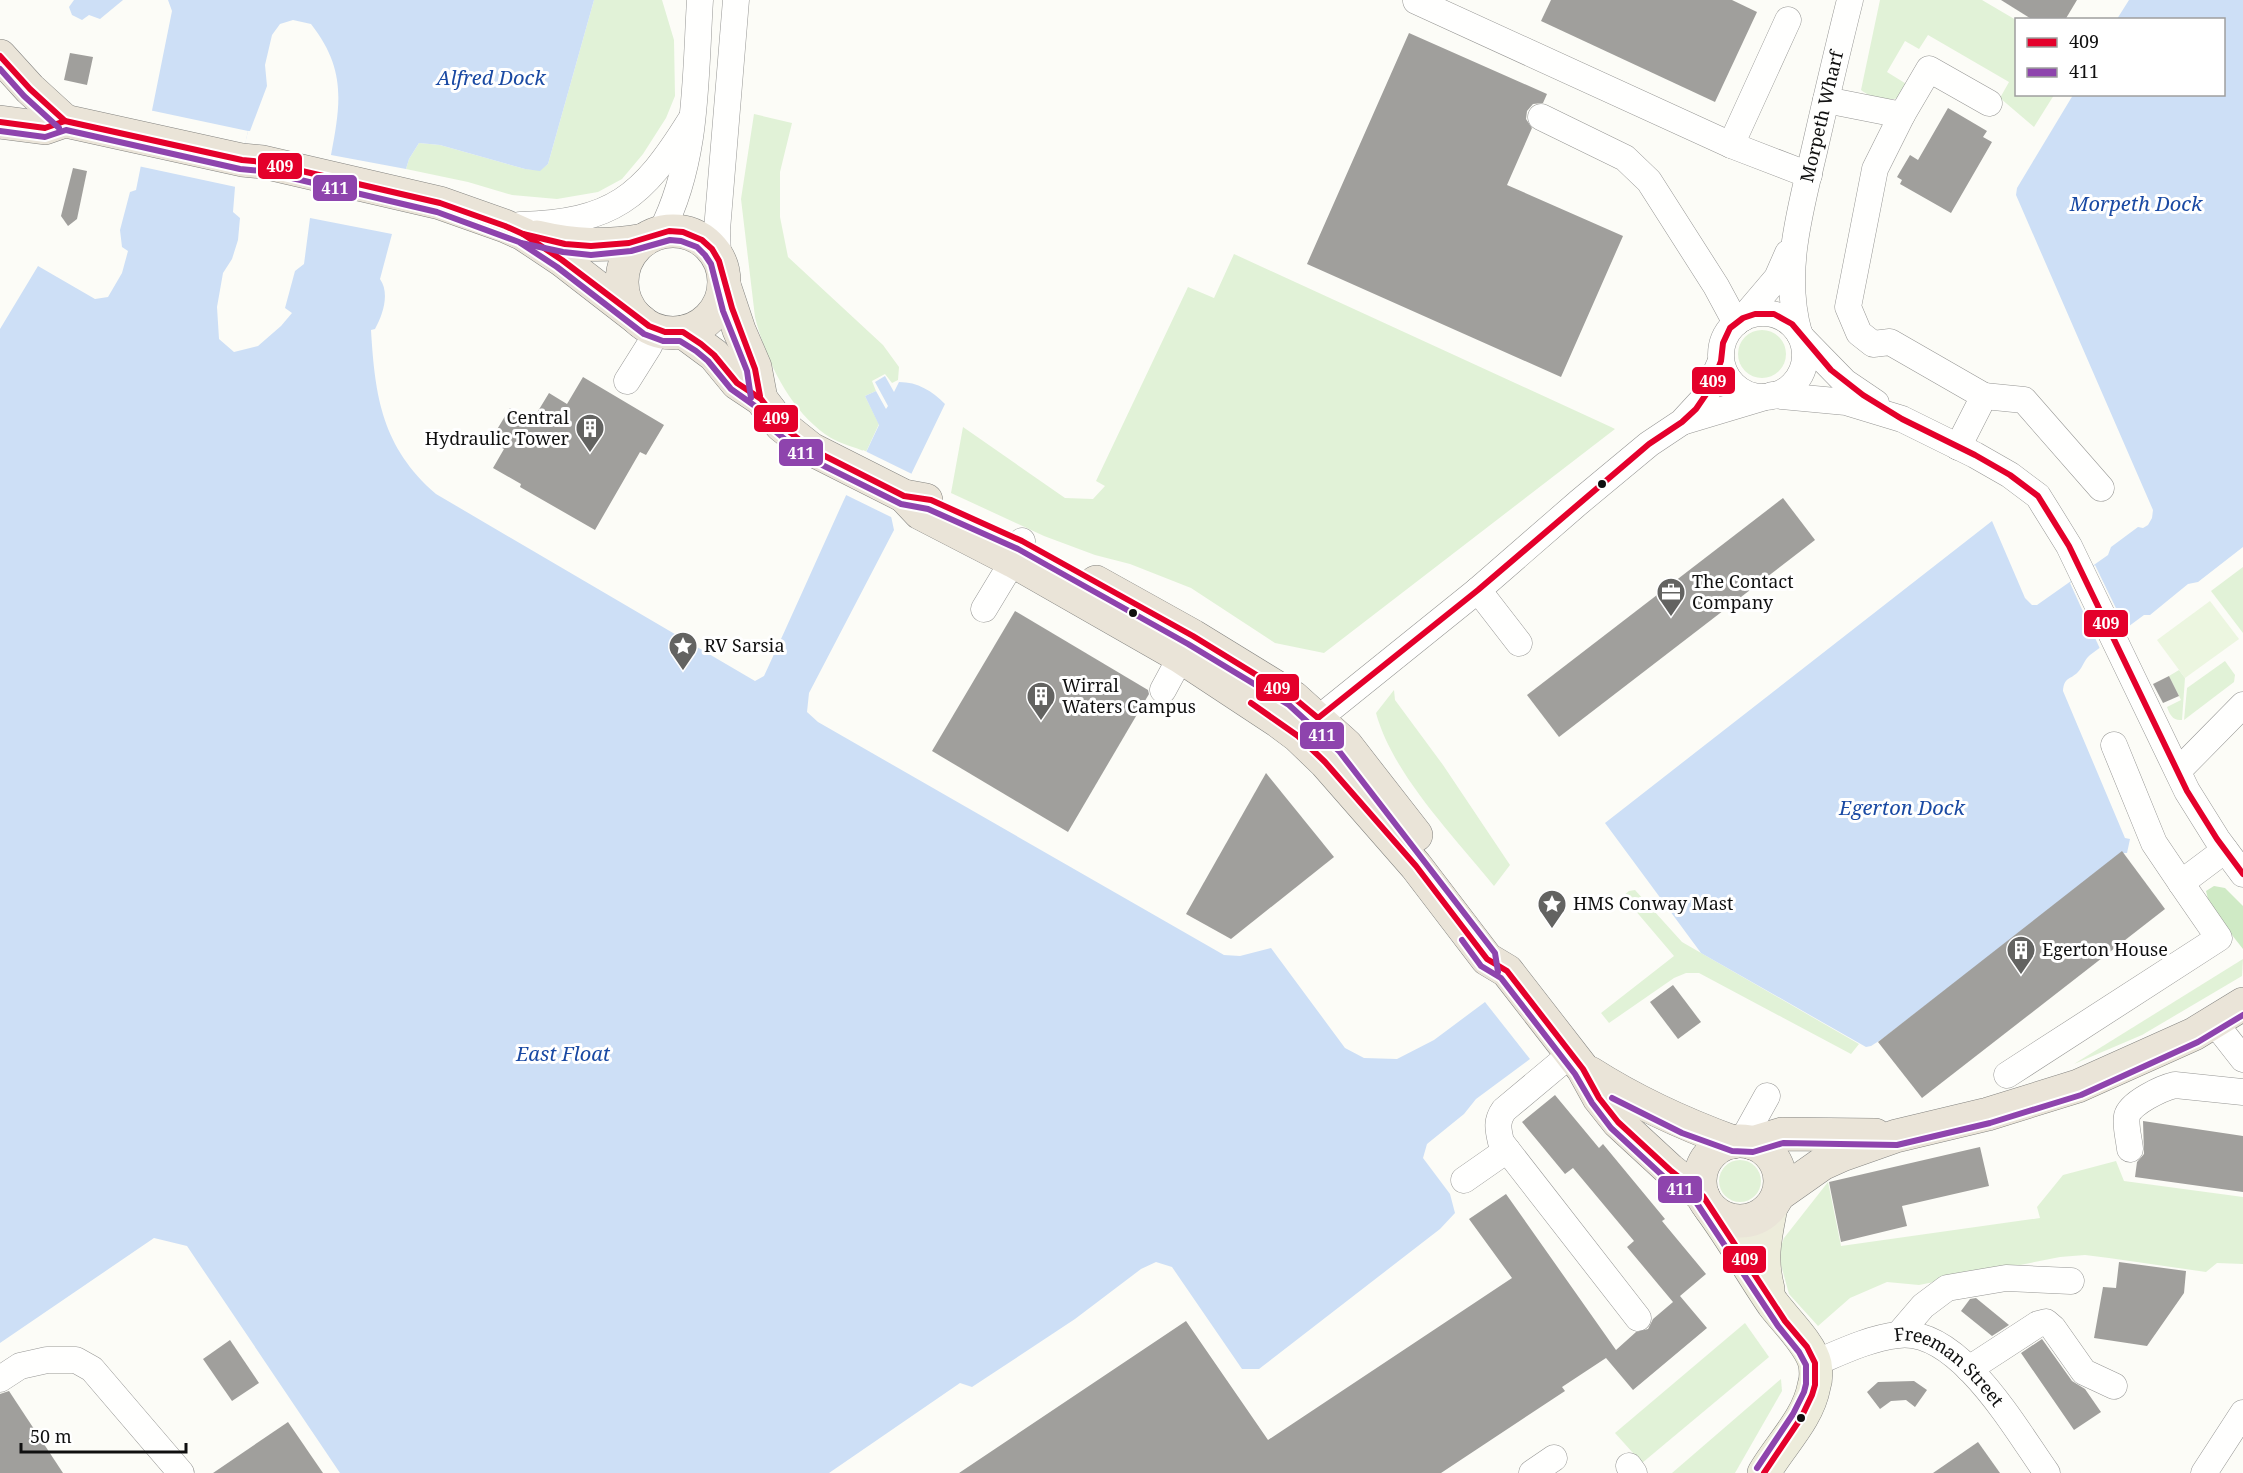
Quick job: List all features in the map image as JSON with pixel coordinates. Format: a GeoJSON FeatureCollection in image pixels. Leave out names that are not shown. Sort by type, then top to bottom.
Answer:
{"type":"FeatureCollection","features":[{"type":"Feature","properties":{"kind":"highway"},"geometry":{"type":"LineString","coordinates":[[0,56],[30,89],[65,121],[440,202],[514,230],[563,243],[590,246],[683,232],[694,235],[711,248],[721,271],[739,330],[755,367],[760,399]]}},
{"type":"Feature","properties":{"kind":"highway"},"geometry":{"type":"LineString","coordinates":[[0,122],[45,128],[65,121]]}},
{"type":"Feature","properties":{"kind":"highway"},"geometry":{"type":"LineString","coordinates":[[514,230],[562,260],[660,328],[714,355],[737,383],[760,399],[794,438],[811,450],[904,496],[932,501],[1187,647],[1294,698],[1308,727],[1346,745],[1504,949],[1507,972],[1577,1061],[1599,1098],[1618,1122],[1721,1217],[1741,1222],[1758,1218],[1774,1201],[1822,1164],[1896,1136],[1988,1114],[2078,1086],[2194,1034],[2243,1004]]}},
{"type":"Feature","properties":{"kind":"highway"},"geometry":{"type":"LineString","coordinates":[[653,236],[628,258],[622,279],[627,304],[660,328],[694,328],[712,315],[722,296],[721,271]]}},
{"type":"Feature","properties":{"kind":"highway"},"geometry":{"type":"LineString","coordinates":[[1577,1061],[1629,1098],[1686,1125],[1763,1149],[1774,1160],[1780,1178],[1774,1201]]}},
{"type":"Feature","properties":{"kind":"highway"},"geometry":{"type":"LineString","coordinates":[[1706,1202],[1701,1176],[1705,1163],[1714,1150],[1782,1134],[1896,1136]]}},
{"type":"Feature","properties":{"kind":"main road"},"geometry":{"type":"LineString","coordinates":[[1772,1302],[1763,1261],[1763,1245],[1774,1201]]}},
{"type":"Feature","properties":{"kind":"main road"},"geometry":{"type":"LineString","coordinates":[[1706,1202],[1732,1238],[1772,1302],[1807,1347],[1815,1363],[1815,1385],[1807,1407],[1764,1473]]}},
{"type":"Feature","properties":{"kind":"street"},"geometry":{"type":"LineString","coordinates":[[653,236],[676,203],[689,151],[694,114],[700,0]]}},
{"type":"Feature","properties":{"kind":"street"},"geometry":{"type":"LineString","coordinates":[[721,271],[717,230],[736,0]]}},
{"type":"Feature","properties":{"kind":"street","name":"Morpeth Wharf"},"geometry":{"type":"LineString","coordinates":[[1800,336],[1791,290],[1796,233],[1850,0]]}},
{"type":"Feature","properties":{"kind":"street"},"geometry":{"type":"LineString","coordinates":[[1416,1],[1731,145],[1809,176]]}},
{"type":"Feature","properties":{"kind":"street"},"geometry":{"type":"LineString","coordinates":[[1731,145],[1788,20]]}},
{"type":"Feature","properties":{"kind":"street"},"geometry":{"type":"LineString","coordinates":[[1989,103],[1929,69],[1902,115],[1875,169],[1848,307],[1859,333],[1873,344],[1890,342],[1984,396],[2024,400],[2101,488]]}},
{"type":"Feature","properties":{"kind":"street"},"geometry":{"type":"LineString","coordinates":[[1826,99],[1902,115]]}},
{"type":"Feature","properties":{"kind":"street"},"geometry":{"type":"LineString","coordinates":[[514,230],[596,215],[625,200],[637,191],[670,150],[694,114]]}},
{"type":"Feature","properties":{"kind":"street"},"geometry":{"type":"LineString","coordinates":[[1541,117],[1626,158],[1649,181],[1739,320]]}},
{"type":"Feature","properties":{"kind":"street","name":"Morpeth Wharf"},"geometry":{"type":"LineString","coordinates":[[1739,320],[1777,278],[1796,233]]}},
{"type":"Feature","properties":{"kind":"street"},"geometry":{"type":"LineString","coordinates":[[1308,727],[1478,590],[1649,444],[1682,422],[1705,397],[1721,361],[1726,334],[1739,320],[1755,314],[1774,314],[1783,318],[1845,382],[1902,419],[2010,475],[2038,496],[2069,546],[2200,813],[2243,874]]}},
{"type":"Feature","properties":{"kind":"street"},"geometry":{"type":"LineString","coordinates":[[627,381],[660,328]]}},
{"type":"Feature","properties":{"kind":"street"},"geometry":{"type":"LineString","coordinates":[[1682,422],[1781,392],[1795,382],[1802,368],[1805,353],[1800,336]]}},
{"type":"Feature","properties":{"kind":"street"},"geometry":{"type":"LineString","coordinates":[[1721,361],[1735,386],[1749,394],[1846,402],[1902,419]]}},
{"type":"Feature","properties":{"kind":"street"},"geometry":{"type":"LineString","coordinates":[[1958,447],[1984,396]]}},
{"type":"Feature","properties":{"kind":"street"},"geometry":{"type":"LineString","coordinates":[[984,609],[1018,551]]}},
{"type":"Feature","properties":{"kind":"street"},"geometry":{"type":"LineString","coordinates":[[1478,590],[1519,643]]}},
{"type":"Feature","properties":{"kind":"street"},"geometry":{"type":"LineString","coordinates":[[1163,690],[1187,647]]}},
{"type":"Feature","properties":{"kind":"street"},"geometry":{"type":"LineString","coordinates":[[2178,771],[2243,705]]}},
{"type":"Feature","properties":{"kind":"street"},"geometry":{"type":"LineString","coordinates":[[2007,1075],[2219,939],[2154,843],[2114,745]]}},
{"type":"Feature","properties":{"kind":"street"},"geometry":{"type":"LineString","coordinates":[[2181,883],[2225,850]]}},
{"type":"Feature","properties":{"kind":"street"},"geometry":{"type":"LineString","coordinates":[[2214,1022],[2243,1059]]}},
{"type":"Feature","properties":{"kind":"street"},"geometry":{"type":"LineString","coordinates":[[1577,1061],[1504,1110],[1497,1126],[1501,1143],[1638,1318]]}},
{"type":"Feature","properties":{"kind":"street"},"geometry":{"type":"LineString","coordinates":[[2130,1149],[2127,1115],[2133,1105],[2168,1087],[2175,1085],[2243,1092]]}},
{"type":"Feature","properties":{"kind":"street"},"geometry":{"type":"LineString","coordinates":[[1742,1142],[1767,1096]]}},
{"type":"Feature","properties":{"kind":"street"},"geometry":{"type":"LineString","coordinates":[[1464,1180],[1507,1150]]}},
{"type":"Feature","properties":{"kind":"street"},"geometry":{"type":"LineString","coordinates":[[1899,1334],[1923,1306],[1947,1288],[2006,1278],[2071,1281]]}},
{"type":"Feature","properties":{"kind":"street"},"geometry":{"type":"LineString","coordinates":[[1969,1369],[2037,1324],[2046,1322],[2054,1328],[2084,1372],[2114,1386]]}},
{"type":"Feature","properties":{"kind":"street","name":"Freeman Street"},"geometry":{"type":"LineString","coordinates":[[1815,1363],[1857,1346],[1899,1334],[1926,1337],[1950,1350],[1983,1383],[2047,1473]]}},
{"type":"Feature","properties":{"kind":"street"},"geometry":{"type":"LineString","coordinates":[[0,1379],[20,1366],[47,1360],[76,1360],[92,1369],[181,1473]]}},
{"type":"Feature","properties":{"kind":"street"},"geometry":{"type":"LineString","coordinates":[[2204,1473],[2243,1413]]}},
{"type":"Feature","properties":{"kind":"street"},"geometry":{"type":"LineString","coordinates":[[1532,1473],[1554,1458]]}},
{"type":"Feature","properties":{"kind":"green space"},"geometry":{"type":"Polygon","coordinates":[[[594,0],[662,0],[674,40],[675,96],[666,118],[643,154],[622,179],[598,192],[557,199],[512,195],[468,182],[406,169],[419,143],[440,145],[525,169],[540,170],[548,164],[594,0]]]}},
{"type":"Feature","properties":{"kind":"green space"},"geometry":{"type":"Polygon","coordinates":[[[1880,0],[1982,0],[2015,19],[2015,96],[2053,96],[2034,127],[2000,98],[2009,82],[1928,35],[1919,49],[1905,41],[1887,72],[1908,85],[1901,96],[1894,99],[1881,99],[1861,90],[1880,0]]]}},
{"type":"Feature","properties":{"kind":"green space"},"geometry":{"type":"Polygon","coordinates":[[[754,114],[792,123],[780,172],[780,217],[788,257],[883,345],[899,367],[898,380],[892,383],[885,374],[872,381],[876,391],[865,396],[879,424],[866,452],[831,438],[804,415],[782,385],[760,334],[755,317],[741,199],[754,114]]]}},
{"type":"Feature","properties":{"kind":"green space"},"geometry":{"type":"Polygon","coordinates":[[[1234,254],[1615,429],[1324,653],[1275,643],[1191,588],[1130,564],[1095,555],[1044,536],[951,493],[963,427],[1065,498],[1093,499],[1105,486],[1096,481],[1188,287],[1214,298],[1234,254]]]}},
{"type":"Feature","properties":{"kind":"green space"},"geometry":{"type":"Polygon","coordinates":[[[1762,330],[1779,337],[1786,354],[1779,371],[1762,378],[1745,371],[1738,354],[1745,337],[1762,330]]]}},
{"type":"Feature","properties":{"kind":"green space"},"geometry":{"type":"Polygon","coordinates":[[[2243,567],[2243,633],[2211,591],[2243,567]]]}},
{"type":"Feature","properties":{"kind":"green space"},"geometry":{"type":"Polygon","coordinates":[[[2210,601],[2239,639],[2185,678],[2157,640],[2210,601]]]}},
{"type":"Feature","properties":{"kind":"green space"},"geometry":{"type":"Polygon","coordinates":[[[2225,661],[2235,675],[2234,682],[2184,720],[2187,688],[2225,661]]]}},
{"type":"Feature","properties":{"kind":"green space"},"geometry":{"type":"Polygon","coordinates":[[[2179,670],[2185,678],[2182,720],[2176,720],[2167,707],[2181,700],[2169,676],[2179,670]]]}},
{"type":"Feature","properties":{"kind":"green space"},"geometry":{"type":"Polygon","coordinates":[[[1394,690],[1395,700],[1443,765],[1510,865],[1494,886],[1426,804],[1410,782],[1384,736],[1376,713],[1394,690]]]}},
{"type":"Feature","properties":{"kind":"green space"},"geometry":{"type":"Polygon","coordinates":[[[2214,886],[2225,888],[2243,906],[2243,949],[2210,907],[2206,891],[2214,886]]]}},
{"type":"Feature","properties":{"kind":"green space"},"geometry":{"type":"Polygon","coordinates":[[[1635,890],[1682,942],[1859,1044],[1851,1054],[1699,973],[1686,973],[1674,978],[1609,1023],[1601,1013],[1674,956],[1623,896],[1635,890]]]}},
{"type":"Feature","properties":{"kind":"green space"},"geometry":{"type":"Polygon","coordinates":[[[2243,959],[2242,976],[2142,1035],[2074,1064],[2243,959]]]}},
{"type":"Feature","properties":{"kind":"green space"},"geometry":{"type":"Polygon","coordinates":[[[1740,1160],[1754,1167],[1761,1181],[1754,1195],[1740,1202],[1726,1195],[1719,1181],[1726,1167],[1740,1160]]]}},
{"type":"Feature","properties":{"kind":"green space"},"geometry":{"type":"Polygon","coordinates":[[[2116,1161],[2124,1181],[2243,1197],[2243,1264],[2217,1263],[2206,1272],[2085,1255],[2060,1257],[1919,1285],[1887,1282],[1850,1298],[1818,1326],[1789,1294],[1778,1254],[1784,1238],[1828,1182],[1841,1246],[2040,1218],[2037,1207],[2063,1175],[2116,1161]]]}},
{"type":"Feature","properties":{"kind":"green space"},"geometry":{"type":"Polygon","coordinates":[[[1745,1323],[1769,1357],[1642,1463],[1615,1433],[1745,1323]]]}},
{"type":"Feature","properties":{"kind":"green space"},"geometry":{"type":"Polygon","coordinates":[[[1781,1379],[1782,1391],[1735,1473],[1672,1473],[1781,1379]]]}},
{"type":"Feature","properties":{"kind":"water"},"geometry":{"type":"Polygon","coordinates":[[[74,0],[123,0],[100,19],[89,15],[82,20],[72,15],[69,7],[74,0]]]}},
{"type":"Feature","properties":{"kind":"water","name":"East Float"},"geometry":{"type":"Polygon","coordinates":[[[168,0],[594,0],[548,164],[540,171],[525,169],[440,145],[419,143],[406,169],[331,155],[337,118],[338,86],[330,56],[311,24],[293,20],[280,24],[272,35],[265,65],[267,86],[250,131],[248,131],[235,187],[233,212],[240,218],[238,240],[232,259],[223,273],[217,307],[219,339],[234,352],[258,346],[292,313],[285,308],[295,271],[304,264],[310,218],[392,234],[380,279],[385,291],[383,311],[375,329],[371,330],[375,377],[385,420],[393,439],[418,476],[436,494],[755,681],[764,676],[879,425],[865,396],[876,391],[886,409],[888,406],[875,382],[885,376],[894,392],[899,382],[906,382],[924,388],[935,395],[945,404],[891,516],[894,530],[809,693],[807,712],[818,722],[1224,955],[1240,956],[1271,948],[1345,1048],[1364,1058],[1397,1059],[1434,1040],[1485,1002],[1530,1059],[1476,1099],[1464,1114],[1427,1144],[1423,1158],[1450,1194],[1455,1213],[1440,1229],[1259,1369],[1242,1369],[1172,1267],[1156,1262],[1141,1269],[1075,1319],[972,1387],[960,1383],[829,1473],[340,1473],[187,1246],[154,1238],[0,1343],[0,329],[38,266],[95,299],[108,297],[122,273],[128,251],[122,247],[120,230],[130,192],[136,190],[172,11],[168,0]]]}},
{"type":"Feature","properties":{"kind":"water","name":"Egerton Dock"},"geometry":{"type":"Polygon","coordinates":[[[2129,0],[2243,0],[2243,547],[2198,582],[2188,584],[2150,615],[2144,615],[2090,655],[2078,672],[2065,683],[2063,691],[2125,838],[2130,839],[2127,853],[2123,853],[1882,1039],[1866,1047],[1701,953],[1605,823],[1992,521],[2025,598],[2032,605],[2037,605],[2108,555],[2111,547],[2138,527],[2143,528],[2148,525],[2153,510],[2016,195],[2017,188],[2072,96],[2225,96],[2225,18],[2118,18],[2129,0]]]}},
{"type":"Feature","properties":{"kind":"pier"},"geometry":{"type":"Polygon","coordinates":[[[149,110],[248,131],[236,187],[138,166],[149,110]]]}},
{"type":"Feature","properties":{"kind":"pier"},"geometry":{"type":"Polygon","coordinates":[[[863,450],[914,475],[893,518],[842,493],[863,450]]]}},
{"type":"Feature","properties":{"kind":"pier"},"geometry":{"type":"Polygon","coordinates":[[[2095,565],[2127,631],[2101,651],[2070,583],[2095,565]]]}},
{"type":"Feature","properties":{"kind":"building"},"geometry":{"type":"Polygon","coordinates":[[[1551,0],[1732,0],[1757,12],[1715,102],[1541,21],[1551,0]]]}},
{"type":"Feature","properties":{"kind":"building"},"geometry":{"type":"Polygon","coordinates":[[[2001,0],[2077,0],[2066,18],[2030,18],[2001,0]]]}},
{"type":"Feature","properties":{"kind":"building"},"geometry":{"type":"Polygon","coordinates":[[[1409,33],[1547,94],[1543,103],[1533,104],[1527,111],[1526,119],[1532,128],[1507,185],[1623,236],[1561,377],[1307,264],[1409,33]]]}},
{"type":"Feature","properties":{"kind":"building"},"geometry":{"type":"Polygon","coordinates":[[[70,53],[93,57],[87,85],[64,80],[70,53]]]}},
{"type":"Feature","properties":{"kind":"building"},"geometry":{"type":"Polygon","coordinates":[[[1948,108],[1987,131],[1983,137],[1992,142],[1951,213],[1900,184],[1902,180],[1897,177],[1910,155],[1918,160],[1948,108]]]}},
{"type":"Feature","properties":{"kind":"building"},"geometry":{"type":"Polygon","coordinates":[[[73,168],[87,171],[77,219],[68,226],[61,216],[73,168]]]}},
{"type":"Feature","properties":{"kind":"building","name":"Central Hydraulic Tower"},"geometry":{"type":"Polygon","coordinates":[[[583,377],[664,425],[646,455],[640,452],[595,530],[520,487],[521,484],[493,468],[504,449],[490,441],[510,408],[532,421],[549,393],[567,404],[583,377]]]}},
{"type":"Feature","properties":{"kind":"building","name":"The Contact Company"},"geometry":{"type":"Polygon","coordinates":[[[1783,498],[1815,540],[1559,737],[1527,695],[1783,498]]]}},
{"type":"Feature","properties":{"kind":"building","name":"Wirral Waters Campus"},"geometry":{"type":"Polygon","coordinates":[[[1015,611],[1148,690],[1149,694],[1068,832],[932,751],[1015,611]]]}},
{"type":"Feature","properties":{"kind":"building"},"geometry":{"type":"Polygon","coordinates":[[[2169,676],[2179,696],[2163,703],[2153,684],[2169,676]]]}},
{"type":"Feature","properties":{"kind":"building"},"geometry":{"type":"Polygon","coordinates":[[[1266,773],[1334,857],[1231,939],[1186,914],[1266,773]]]}},
{"type":"Feature","properties":{"kind":"building","name":"Egerton House"},"geometry":{"type":"Polygon","coordinates":[[[2122,851],[2165,909],[1922,1098],[1878,1042],[2122,851]]]}},
{"type":"Feature","properties":{"kind":"building"},"geometry":{"type":"Polygon","coordinates":[[[1673,985],[1701,1022],[1678,1039],[1650,1002],[1673,985]]]}},
{"type":"Feature","properties":{"kind":"building"},"geometry":{"type":"Polygon","coordinates":[[[1555,1095],[1599,1148],[1603,1144],[1665,1219],[1662,1221],[1706,1274],[1680,1296],[1707,1328],[1633,1390],[1606,1358],[1562,1387],[1565,1391],[1441,1473],[959,1473],[1186,1321],[1268,1440],[1512,1278],[1469,1219],[1506,1194],[1616,1350],[1636,1332],[1648,1329],[1653,1319],[1673,1302],[1627,1247],[1634,1241],[1573,1168],[1565,1174],[1522,1122],[1555,1095]]]}},
{"type":"Feature","properties":{"kind":"building"},"geometry":{"type":"Polygon","coordinates":[[[2143,1121],[2243,1136],[2243,1192],[2135,1177],[2137,1162],[2144,1154],[2143,1121]]]}},
{"type":"Feature","properties":{"kind":"building"},"geometry":{"type":"Polygon","coordinates":[[[1980,1147],[1989,1186],[1902,1206],[1907,1226],[1841,1242],[1829,1182],[1980,1147]]]}},
{"type":"Feature","properties":{"kind":"building"},"geometry":{"type":"Polygon","coordinates":[[[2119,1262],[2186,1271],[2184,1293],[2147,1346],[2094,1338],[2103,1287],[2116,1288],[2119,1262]]]}},
{"type":"Feature","properties":{"kind":"building"},"geometry":{"type":"Polygon","coordinates":[[[1976,1298],[2009,1325],[1992,1336],[1961,1311],[1970,1299],[1976,1298]]]}},
{"type":"Feature","properties":{"kind":"building"},"geometry":{"type":"Polygon","coordinates":[[[2042,1339],[2072,1381],[2085,1389],[2101,1412],[2074,1430],[2021,1353],[2042,1339]]]}},
{"type":"Feature","properties":{"kind":"building"},"geometry":{"type":"Polygon","coordinates":[[[230,1340],[259,1383],[232,1401],[203,1359],[230,1340]]]}},
{"type":"Feature","properties":{"kind":"building"},"geometry":{"type":"Polygon","coordinates":[[[1914,1381],[1927,1390],[1915,1407],[1906,1400],[1891,1401],[1880,1409],[1867,1392],[1878,1382],[1914,1381]]]}},
{"type":"Feature","properties":{"kind":"building"},"geometry":{"type":"Polygon","coordinates":[[[9,1391],[63,1473],[0,1473],[0,1394],[9,1391]]]}},
{"type":"Feature","properties":{"kind":"building"},"geometry":{"type":"Polygon","coordinates":[[[288,1422],[323,1473],[213,1473],[288,1422]]]}},
{"type":"Feature","properties":{"kind":"building"},"geometry":{"type":"Polygon","coordinates":[[[1978,1442],[2000,1473],[1933,1473],[1978,1442]]]}},
{"type":"Feature","properties":{"kind":"transit line","name":"409"},"geometry":{"type":"LineString","coordinates":[[0,56],[30,89],[65,121]]}},
{"type":"Feature","properties":{"kind":"transit line","name":"411"},"geometry":{"type":"LineString","coordinates":[[0,69],[24,96],[59,128]]}},
{"type":"Feature","properties":{"kind":"transit line","name":"409"},"geometry":{"type":"LineString","coordinates":[[0,122],[45,128],[65,121],[242,160],[263,162],[440,203],[523,234],[562,260],[649,326],[665,332],[683,332],[701,344],[714,355],[737,383],[761,399],[781,425],[811,449],[904,496],[931,500],[1022,541],[1193,636],[1294,698],[1318,718],[1478,590],[1649,444],[1682,422],[1696,409],[1711,387],[1721,361],[1723,343],[1730,328],[1743,318],[1755,314],[1774,314],[1792,324],[1831,370],[1863,395],[1902,419],[2010,475],[2038,496],[2069,546],[2187,791],[2217,839],[2243,874]]}},
{"type":"Feature","properties":{"kind":"transit line","name":"411"},"geometry":{"type":"LineString","coordinates":[[0,131],[45,137],[66,130],[240,169],[262,171],[437,212],[519,242],[557,267],[644,334],[663,341],[680,341],[696,351],[708,361],[731,389],[755,406],[775,431],[806,457],[901,504],[928,509],[1018,549],[1188,644],[1289,705],[1339,751],[1495,953],[1498,972]]}},
{"type":"Feature","properties":{"kind":"transit line","name":"409"},"geometry":{"type":"LineString","coordinates":[[523,234],[565,244],[591,246],[629,243],[669,231],[683,232],[702,240],[712,249],[719,261],[732,308],[755,369],[760,396]]}},
{"type":"Feature","properties":{"kind":"transit line","name":"411"},"geometry":{"type":"LineString","coordinates":[[521,243],[591,255],[631,251],[670,240],[697,247],[711,264],[723,311],[747,371],[751,398]]}},
{"type":"Feature","properties":{"kind":"transit line","name":"409"},"geometry":{"type":"LineString","coordinates":[[1251,703],[1298,736],[1325,762],[1416,866],[1487,959],[1507,971],[1583,1069],[1599,1098],[1618,1122],[1670,1170],[1703,1196],[1785,1321],[1807,1347],[1815,1363],[1815,1385],[1812,1395],[1801,1418],[1764,1473]]}},
{"type":"Feature","properties":{"kind":"transit line","name":"411"},"geometry":{"type":"LineString","coordinates":[[1462,940],[1481,966],[1501,978],[1575,1074],[1592,1103],[1611,1128],[1664,1177],[1696,1202],[1778,1326],[1799,1352],[1806,1365],[1804,1392],[1793,1414],[1757,1468]]}},
{"type":"Feature","properties":{"kind":"transit line","name":"411"},"geometry":{"type":"LineString","coordinates":[[1612,1098],[1682,1133],[1732,1151],[1753,1152],[1783,1143],[1897,1145],[1990,1123],[2081,1095],[2198,1042],[2243,1015]]}},
{"type":"Feature","properties":{"kind":"place","name":"Central Hydraulic Tower"},"geometry":{"type":"Point","coordinates":[590,454]}},
{"type":"Feature","properties":{"kind":"place","name":"The Contact Company"},"geometry":{"type":"Point","coordinates":[1671,618]}},
{"type":"Feature","properties":{"kind":"place","name":"RV Sarsia"},"geometry":{"type":"Point","coordinates":[683,672]}},
{"type":"Feature","properties":{"kind":"place","name":"Wirral Waters Campus"},"geometry":{"type":"Point","coordinates":[1041,722]}},
{"type":"Feature","properties":{"kind":"place","name":"HMS Conway Mast"},"geometry":{"type":"Point","coordinates":[1552,930]}},
{"type":"Feature","properties":{"kind":"place","name":"Egerton House"},"geometry":{"type":"Point","coordinates":[2021,976]}},
{"type":"Feature","properties":{"kind":"water label","name":"Alfred Dock"},"geometry":{"type":"Point","coordinates":[491,78]}},
{"type":"Feature","properties":{"kind":"water label","name":"Morpeth Dock"},"geometry":{"type":"Point","coordinates":[2136,204]}}]}
